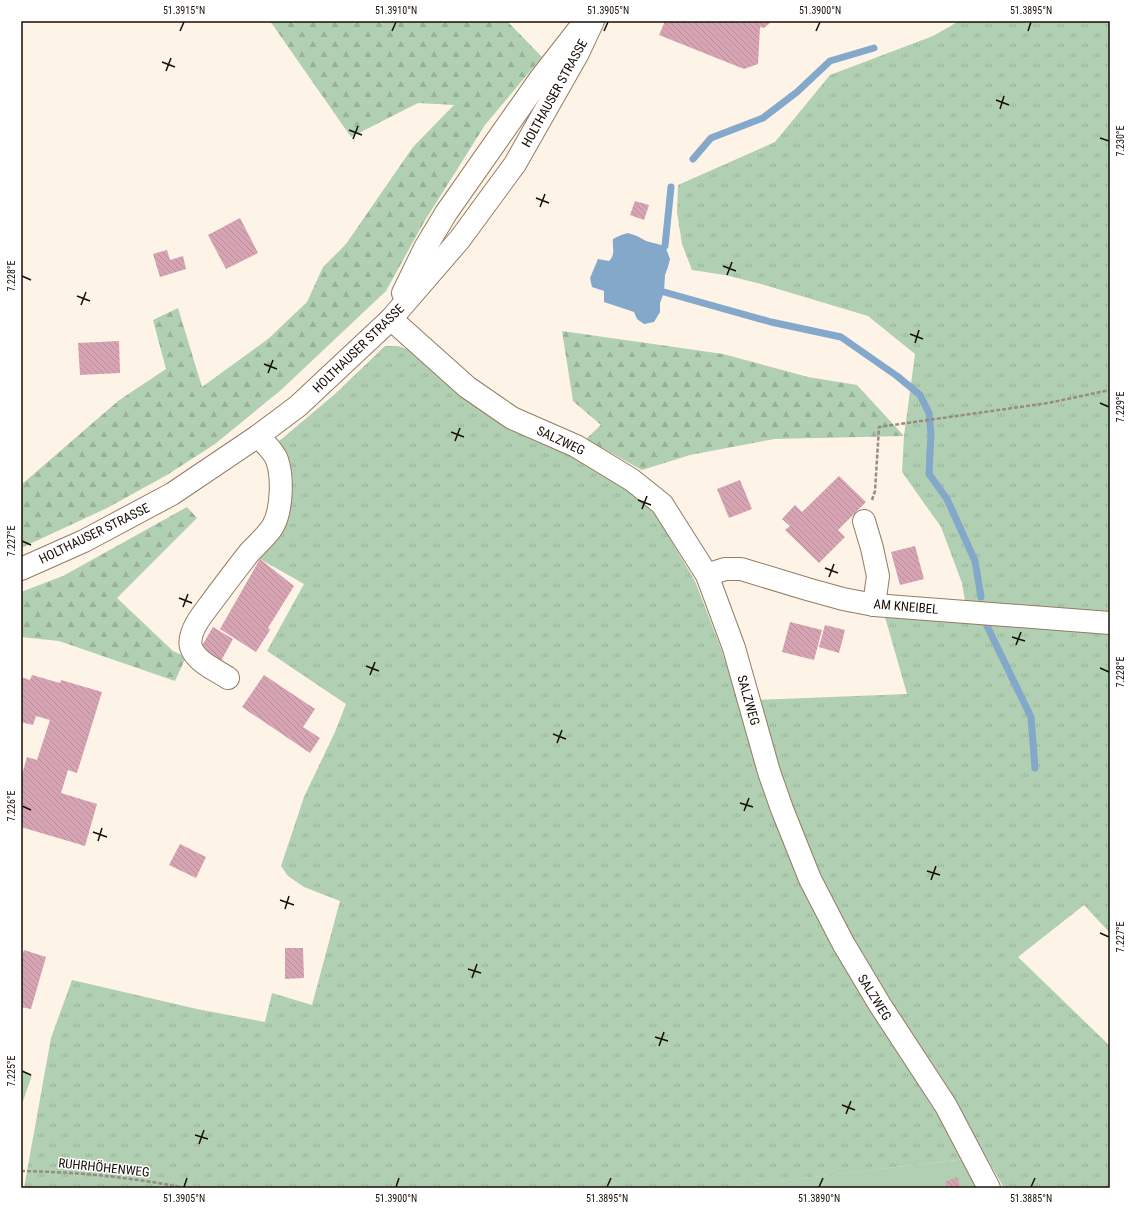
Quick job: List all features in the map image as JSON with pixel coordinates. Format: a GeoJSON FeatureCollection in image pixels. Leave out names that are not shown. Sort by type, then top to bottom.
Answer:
{"type":"FeatureCollection","features":[{"type":"Feature","properties":{"kind":"street"},"geometry":{"type":"LineString","coordinates":[[391,319],[425,248],[446,213],[540,79],[586,21]]}},
{"type":"Feature","properties":{"kind":"street","name":"HOLTHAUSER STRASSE"},"geometry":{"type":"LineString","coordinates":[[21,569],[84,541],[172,494],[258,436],[298,406],[391,319],[460,239],[515,164],[578,53],[593,21]]}},
{"type":"Feature","properties":{"kind":"street","name":"SALZWEG"},"geometry":{"type":"LineString","coordinates":[[391,319],[467,387],[512,418],[576,446],[632,480],[662,504],[707,575],[734,648],[769,772],[810,879],[842,943],[946,1106],[989,1188]]}},
{"type":"Feature","properties":{"kind":"street"},"geometry":{"type":"LineString","coordinates":[[228,678],[196,656],[191,647],[191,637],[199,618],[243,560],[264,538],[273,525],[278,511],[280,474],[277,459],[258,436]]}},
{"type":"Feature","properties":{"kind":"street"},"geometry":{"type":"LineString","coordinates":[[864,521],[878,576],[874,604]]}},
{"type":"Feature","properties":{"kind":"street","name":"AM KNEIBEL"},"geometry":{"type":"LineString","coordinates":[[707,575],[724,570],[741,569],[829,595],[874,604],[1110,623]]}},
{"type":"Feature","properties":{"kind":"path"},"geometry":{"type":"LineString","coordinates":[[864,521],[876,491],[879,427],[1048,403],[1110,390]]}},
{"type":"Feature","properties":{"kind":"path","name":"RUHRHÖHENWEG"},"geometry":{"type":"LineString","coordinates":[[21,1171],[53,1172],[139,1180],[185,1188]]}},
{"type":"Feature","properties":{"kind":"green space"},"geometry":{"type":"Polygon","coordinates":[[[270,21],[507,21],[542,57],[485,125],[424,222],[386,291],[281,390],[215,444],[167,475],[107,508],[21,548],[21,485],[118,401],[166,369],[153,320],[178,308],[202,387],[268,339],[307,302],[323,267],[346,244],[413,147],[454,105],[418,103],[351,137],[270,21]]]}},
{"type":"Feature","properties":{"kind":"green space"},"geometry":{"type":"Polygon","coordinates":[[[959,21],[1110,21],[1110,619],[966,607],[962,583],[941,527],[902,472],[904,436],[915,354],[868,316],[761,284],[725,275],[692,270],[682,244],[677,212],[678,185],[775,142],[830,75],[933,36],[959,21]]]}},
{"type":"Feature","properties":{"kind":"green space"},"geometry":{"type":"Polygon","coordinates":[[[562,331],[723,354],[808,377],[857,385],[904,436],[774,439],[690,455],[642,470],[586,439],[601,425],[573,401],[562,331]]]}},
{"type":"Feature","properties":{"kind":"green space"},"geometry":{"type":"Polygon","coordinates":[[[385,346],[398,346],[412,351],[461,397],[505,426],[568,452],[621,482],[656,515],[695,581],[722,651],[774,812],[965,1159],[720,1188],[24,1188],[51,1038],[72,980],[197,1009],[265,1022],[272,993],[312,1005],[340,901],[304,887],[288,876],[281,866],[304,797],[335,732],[346,704],[267,651],[304,584],[260,559],[283,515],[278,442],[335,394],[385,346]]]}},
{"type":"Feature","properties":{"kind":"green space"},"geometry":{"type":"Polygon","coordinates":[[[187,507],[197,518],[117,598],[173,651],[186,657],[175,681],[59,641],[21,637],[21,592],[63,576],[187,507]]]}},
{"type":"Feature","properties":{"kind":"green space"},"geometry":{"type":"Polygon","coordinates":[[[883,610],[1110,626],[1110,933],[1084,905],[1018,957],[1110,1046],[1110,1188],[1004,1188],[951,1096],[853,940],[819,874],[790,806],[757,700],[907,694],[883,610]]]}},
{"type":"Feature","properties":{"kind":"green space"},"geometry":{"type":"Polygon","coordinates":[[[21,1071],[32,1075],[21,1107],[21,1071]]]}},
{"type":"Feature","properties":{"kind":"green space"},"geometry":{"type":"Polygon","coordinates":[[[965,1159],[981,1188],[717,1188],[965,1159]]]}},
{"type":"Feature","properties":{"kind":"water"},"geometry":{"type":"Polygon","coordinates":[[[628,233],[646,241],[665,246],[670,259],[665,275],[664,292],[660,303],[660,312],[654,322],[644,324],[637,319],[634,312],[604,302],[604,291],[592,287],[590,278],[598,259],[609,261],[613,253],[613,239],[628,233]]]}},
{"type":"Feature","properties":{"kind":"building"},"geometry":{"type":"Polygon","coordinates":[[[665,21],[770,21],[770,23],[764,28],[760,27],[758,64],[744,69],[659,35],[665,21]]]}},
{"type":"Feature","properties":{"kind":"building"},"geometry":{"type":"Polygon","coordinates":[[[635,201],[649,205],[644,220],[630,215],[635,201]]]}},
{"type":"Feature","properties":{"kind":"building"},"geometry":{"type":"Polygon","coordinates":[[[240,218],[258,253],[226,269],[208,235],[240,218]]]}},
{"type":"Feature","properties":{"kind":"building"},"geometry":{"type":"Polygon","coordinates":[[[167,250],[170,260],[183,256],[186,269],[160,277],[153,254],[167,250]]]}},
{"type":"Feature","properties":{"kind":"building"},"geometry":{"type":"Polygon","coordinates":[[[119,341],[120,373],[80,375],[78,343],[119,341]]]}},
{"type":"Feature","properties":{"kind":"building"},"geometry":{"type":"Polygon","coordinates":[[[839,476],[866,502],[838,530],[845,537],[819,563],[785,530],[790,526],[782,519],[795,505],[802,512],[839,476]]]}},
{"type":"Feature","properties":{"kind":"building"},"geometry":{"type":"Polygon","coordinates":[[[740,480],[752,509],[729,518],[717,489],[740,480]]]}},
{"type":"Feature","properties":{"kind":"building"},"geometry":{"type":"Polygon","coordinates":[[[915,546],[924,579],[900,585],[891,552],[915,546]]]}},
{"type":"Feature","properties":{"kind":"building"},"geometry":{"type":"Polygon","coordinates":[[[260,559],[294,586],[268,628],[270,630],[256,652],[220,629],[260,559]]]}},
{"type":"Feature","properties":{"kind":"building"},"geometry":{"type":"Polygon","coordinates":[[[790,622],[822,630],[814,660],[782,652],[790,622]]]}},
{"type":"Feature","properties":{"kind":"building"},"geometry":{"type":"Polygon","coordinates":[[[825,625],[845,630],[839,653],[819,647],[825,625]]]}},
{"type":"Feature","properties":{"kind":"building"},"geometry":{"type":"Polygon","coordinates":[[[213,627],[233,639],[221,661],[200,649],[213,627]]]}},
{"type":"Feature","properties":{"kind":"building"},"geometry":{"type":"Polygon","coordinates":[[[32,675],[60,683],[61,680],[102,692],[77,773],[68,770],[61,793],[97,804],[85,846],[21,827],[21,778],[27,757],[37,760],[50,720],[36,716],[33,725],[21,722],[21,677],[30,680],[32,675]]]}},
{"type":"Feature","properties":{"kind":"building"},"geometry":{"type":"Polygon","coordinates":[[[264,675],[315,709],[303,727],[320,738],[310,753],[242,707],[264,675]]]}},
{"type":"Feature","properties":{"kind":"building"},"geometry":{"type":"Polygon","coordinates":[[[180,844],[206,857],[196,878],[169,865],[180,844]]]}},
{"type":"Feature","properties":{"kind":"building"},"geometry":{"type":"Polygon","coordinates":[[[285,948],[303,948],[304,978],[285,979],[285,948]]]}},
{"type":"Feature","properties":{"kind":"building"},"geometry":{"type":"Polygon","coordinates":[[[24,950],[46,957],[31,1009],[21,1007],[21,955],[24,950]]]}},
{"type":"Feature","properties":{"kind":"building"},"geometry":{"type":"Polygon","coordinates":[[[957,1177],[961,1188],[947,1188],[945,1182],[957,1177]]]}},
{"type":"Feature","properties":{"kind":"waterway"},"geometry":{"type":"LineString","coordinates":[[693,159],[711,138],[763,118],[797,92],[830,61],[874,48]]}},
{"type":"Feature","properties":{"kind":"waterway"},"geometry":{"type":"LineString","coordinates":[[665,246],[671,187]]}},
{"type":"Feature","properties":{"kind":"waterway"},"geometry":{"type":"LineString","coordinates":[[664,292],[771,322],[841,337],[897,376],[920,395],[929,413],[931,434],[929,474],[947,499],[975,561],[981,597]]}},
{"type":"Feature","properties":{"kind":"waterway"},"geometry":{"type":"LineString","coordinates":[[987,626],[1031,717],[1035,768]]}}]}
